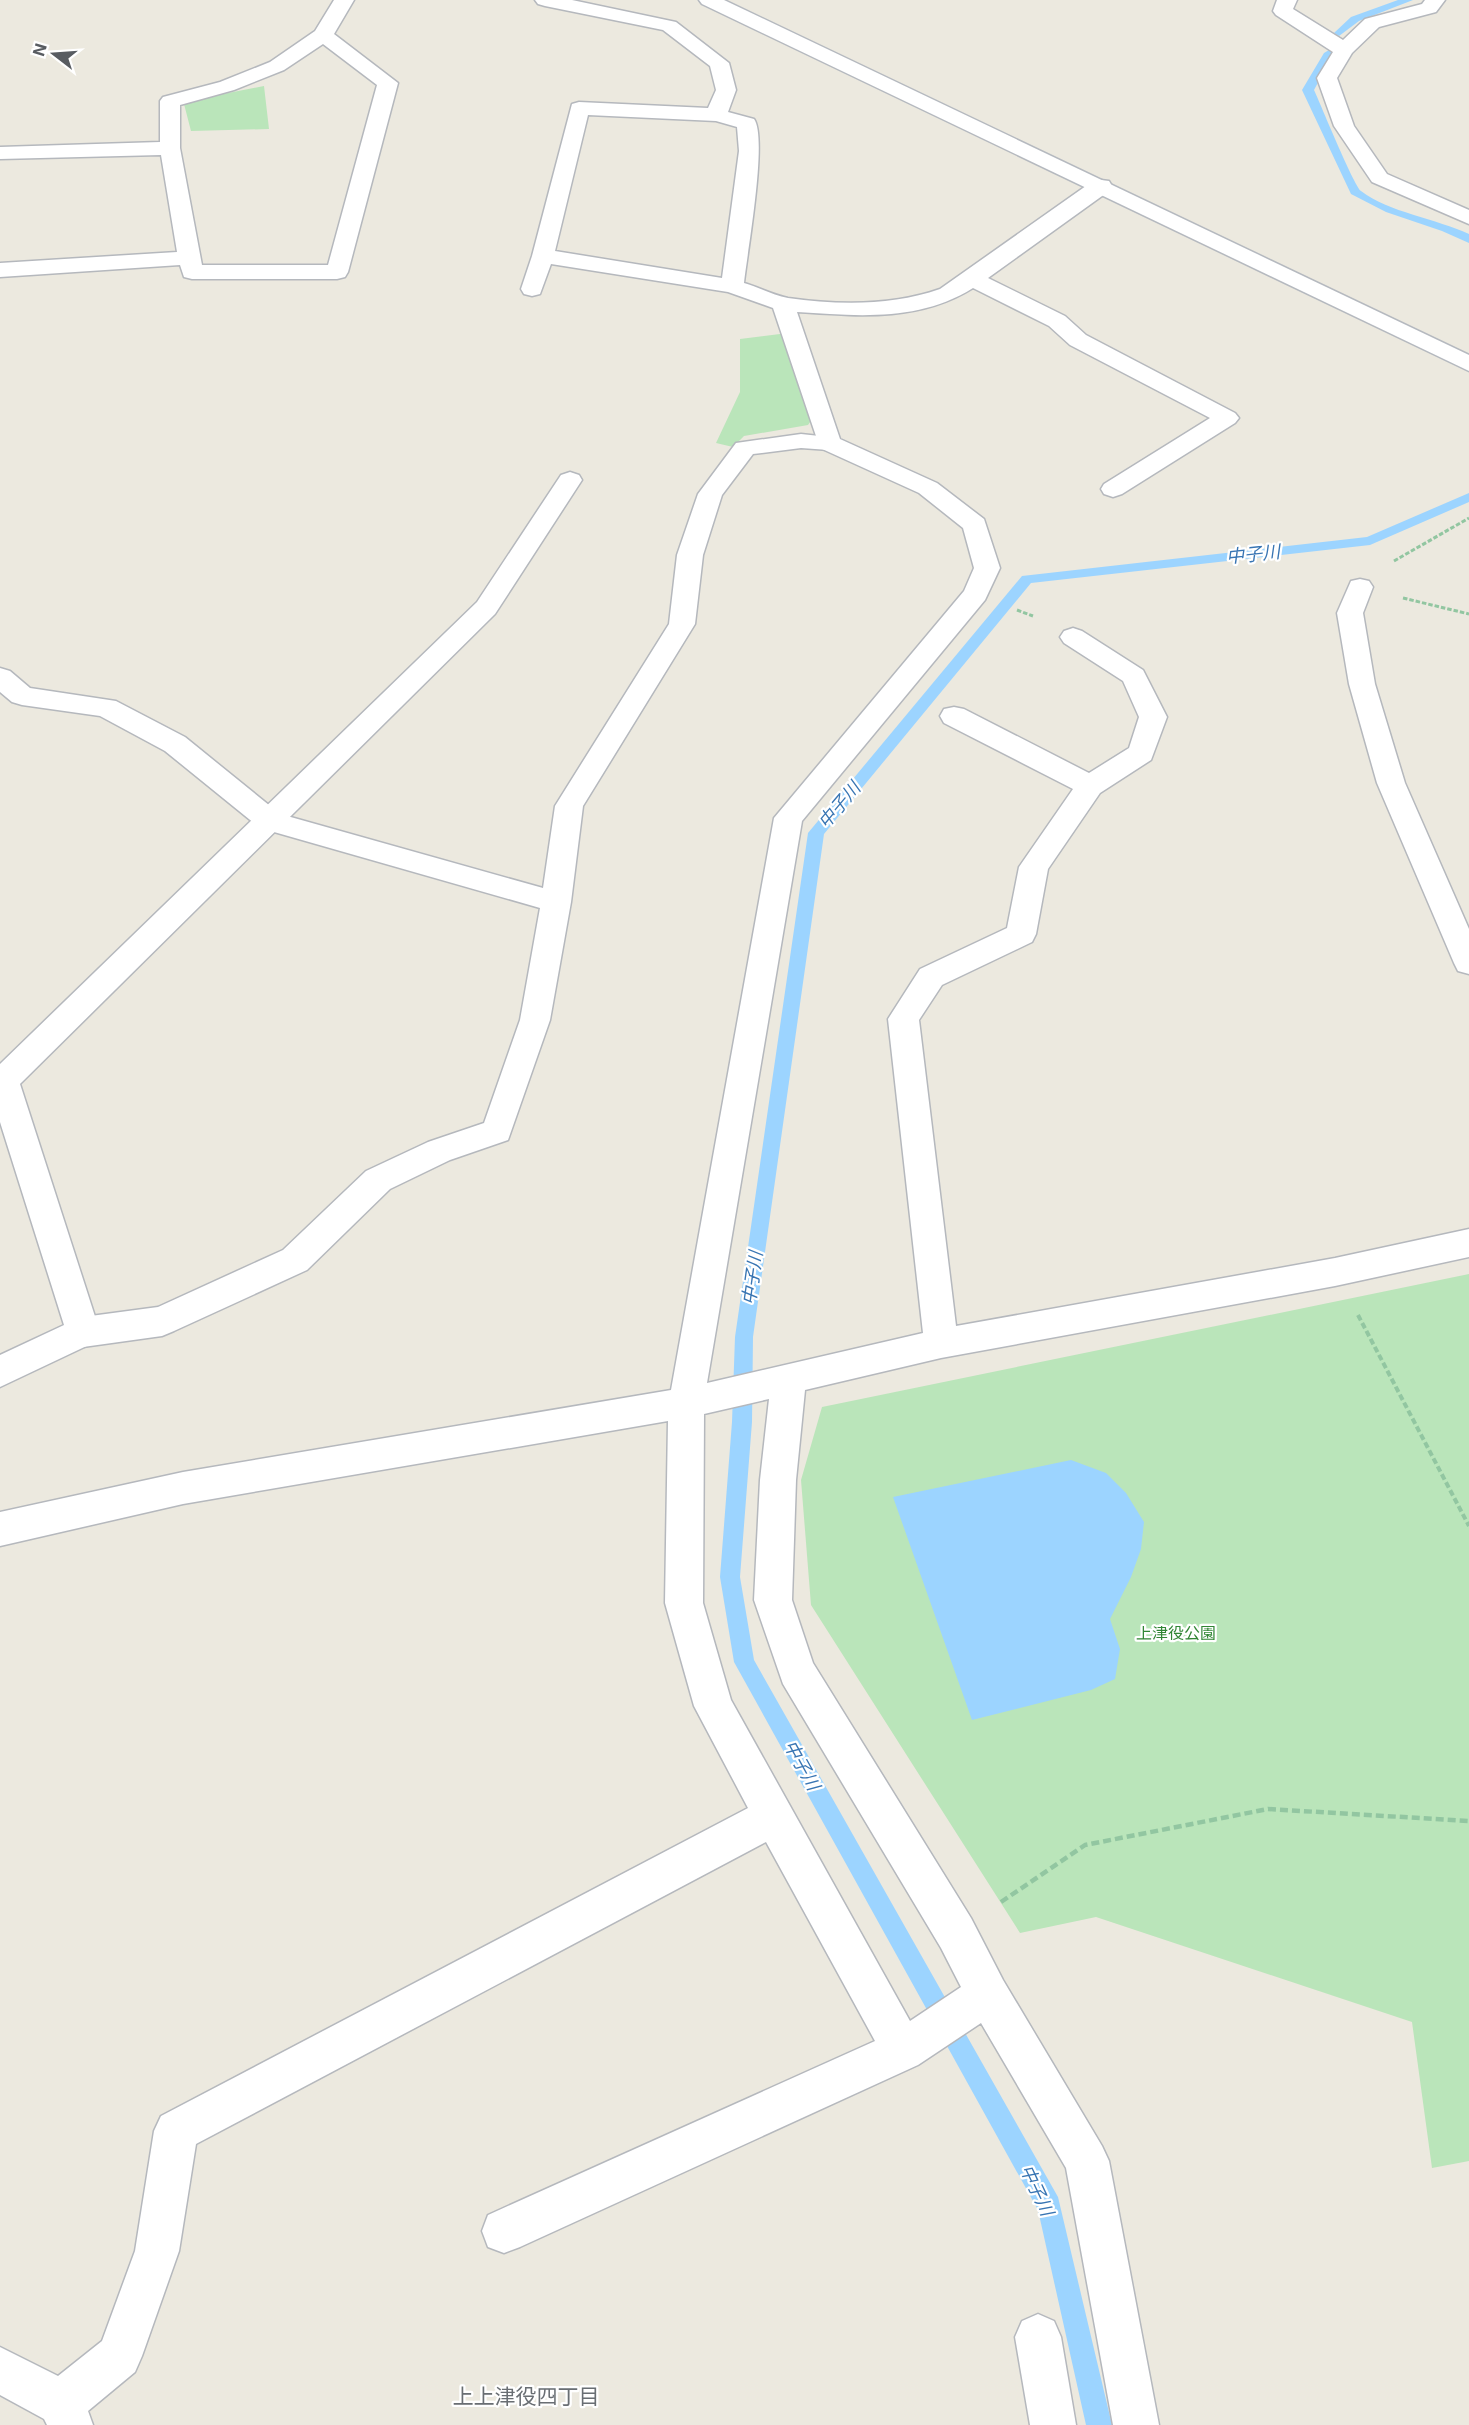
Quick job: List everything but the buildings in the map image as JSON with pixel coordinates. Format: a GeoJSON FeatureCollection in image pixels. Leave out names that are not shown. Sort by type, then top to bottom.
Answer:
{"type":"FeatureCollection","features":[{"type":"Feature","properties":{"kind":"street"},"geometry":{"type":"LineString","coordinates":[[323,35],[388,83],[337,272],[192,272],[170,148],[170,101],[227,86],[277,66],[323,35],[344,0]]}},
{"type":"Feature","properties":{"kind":"street"},"geometry":{"type":"LineString","coordinates":[[545,0],[669,26],[719,63],[726,90],[716,115]]}},
{"type":"Feature","properties":{"kind":"street"},"geometry":{"type":"LineString","coordinates":[[709,0],[1469,364]]}},
{"type":"Feature","properties":{"kind":"street"},"geometry":{"type":"LineString","coordinates":[[1287,0],[1283,11],[1344,50]]}},
{"type":"Feature","properties":{"kind":"street"},"geometry":{"type":"LineString","coordinates":[[1435,0],[1429,8],[1372,23],[1344,50],[1327,78],[1344,126],[1378,178],[1469,218]]}},
{"type":"Feature","properties":{"kind":"street"},"geometry":{"type":"LineString","coordinates":[[532,289],[543,256],[579,108],[716,115],[747,123],[749,151],[732,286]]}},
{"type":"Feature","properties":{"kind":"street"},"geometry":{"type":"LineString","coordinates":[[0,153],[170,148]]}},
{"type":"Feature","properties":{"kind":"street"},"geometry":{"type":"LineString","coordinates":[[543,256],[732,286],[783,304],[874,310],[920,303],[948,294],[1101,186]]}},
{"type":"Feature","properties":{"kind":"street"},"geometry":{"type":"LineString","coordinates":[[0,270],[190,258]]}},
{"type":"Feature","properties":{"kind":"street"},"geometry":{"type":"LineString","coordinates":[[972,279],[1058,321],[1078,340],[1227,417],[1113,489]]}},
{"type":"Feature","properties":{"kind":"street"},"geometry":{"type":"LineString","coordinates":[[783,304],[829,444]]}},
{"type":"Feature","properties":{"kind":"street"},"geometry":{"type":"LineString","coordinates":[[0,1372],[83,1332],[162,1322],[295,1260],[378,1180],[439,1151],[496,1131],[534,1020],[556,902],[569,806],[682,624],[690,555],[710,494],[745,448],[801,441],[829,444],[928,488],[975,525],[987,568],[976,594],[788,818],[700,1399],[684,1603],[713,1706],[774,1816],[914,2043]]}},
{"type":"Feature","properties":{"kind":"street"},"geometry":{"type":"LineString","coordinates":[[83,1332],[1,1081],[486,608],[570,480]]}},
{"type":"Feature","properties":{"kind":"street"},"geometry":{"type":"LineString","coordinates":[[1359,587],[1350,614],[1362,684],[1378,739],[1391,783],[1469,963]]}},
{"type":"Feature","properties":{"kind":"street"},"geometry":{"type":"LineString","coordinates":[[941,1343],[903,1019],[931,977],[1021,934],[1034,867],[1090,786],[1141,753],[1153,717],[1134,676],[1073,637]]}},
{"type":"Feature","properties":{"kind":"street"},"geometry":{"type":"LineString","coordinates":[[0,677],[22,696],[106,708],[175,744],[270,820],[556,902]]}},
{"type":"Feature","properties":{"kind":"street"},"geometry":{"type":"LineString","coordinates":[[954,716],[1090,786]]}},
{"type":"Feature","properties":{"kind":"street"},"geometry":{"type":"LineString","coordinates":[[0,1529],[183,1488],[700,1399],[941,1343],[1335,1272],[1469,1243]]}},
{"type":"Feature","properties":{"kind":"street"},"geometry":{"type":"LineString","coordinates":[[778,1381],[778,1480],[772,1600],[798,1671],[956,1933],[976,2001],[1087,2161],[1136,2425]]}},
{"type":"Feature","properties":{"kind":"street"},"geometry":{"type":"LineString","coordinates":[[0,2370],[66,2414],[119,2356],[157,2251],[176,2132],[774,1816]]}},
{"type":"Feature","properties":{"kind":"street"},"geometry":{"type":"LineString","coordinates":[[504,2231],[914,2043],[976,2001]]}},
{"type":"Feature","properties":{"kind":"street"},"geometry":{"type":"LineString","coordinates":[[1038,2337],[1053,2425]]}},
{"type":"Feature","properties":{"kind":"path"},"geometry":{"type":"LineString","coordinates":[[1359,587],[1403,555],[1469,518]]}},
{"type":"Feature","properties":{"kind":"path"},"geometry":{"type":"LineString","coordinates":[[1359,587],[1469,615]]}},
{"type":"Feature","properties":{"kind":"path"},"geometry":{"type":"LineString","coordinates":[[1335,1272],[1469,1526]]}},
{"type":"Feature","properties":{"kind":"path"},"geometry":{"type":"LineString","coordinates":[[956,1933],[1085,1845],[1268,1809],[1469,1821]]}},
{"type":"Feature","properties":{"kind":"green space"},"geometry":{"type":"Polygon","coordinates":[[[264,86],[269,129],[191,131],[184,104],[264,86]]]}},
{"type":"Feature","properties":{"kind":"green space"},"geometry":{"type":"Polygon","coordinates":[[[788,333],[817,412],[808,425],[744,436],[733,447],[716,443],[740,392],[740,339],[788,333]]]}},
{"type":"Feature","properties":{"kind":"green space","name":"上津役公園"},"geometry":{"type":"Polygon","coordinates":[[[1469,1274],[1469,2161],[1432,2168],[1412,2022],[1096,1917],[1020,1933],[811,1605],[801,1480],[822,1407],[1469,1274]]]}},
{"type":"Feature","properties":{"kind":"water"},"geometry":{"type":"Polygon","coordinates":[[[1071,1460],[1106,1473],[1126,1493],[1144,1522],[1141,1549],[1131,1577],[1110,1619],[1120,1649],[1115,1679],[1091,1690],[972,1720],[893,1497],[1071,1460]]]}},
{"type":"Feature","properties":{"kind":"waterway","name":"中子川"},"geometry":{"type":"LineString","coordinates":[[1339,33],[1355,19],[1408,0]]}},
{"type":"Feature","properties":{"kind":"waterway","name":"中子川"},"geometry":{"type":"LineString","coordinates":[[1329,53],[1308,90],[1355,192],[1390,210],[1446,228],[1469,239]]}},
{"type":"Feature","properties":{"kind":"waterway","name":"中子川"},"geometry":{"type":"LineString","coordinates":[[1099,2425],[1049,2206],[744,1662],[730,1577],[742,1422],[744,1337],[816,833],[1027,579],[1370,541],[1469,497]]}},
{"type":"Feature","properties":{"kind":"district","name":"上上津役四丁目"},"geometry":{"type":"Point","coordinates":[526,2396]}}]}
